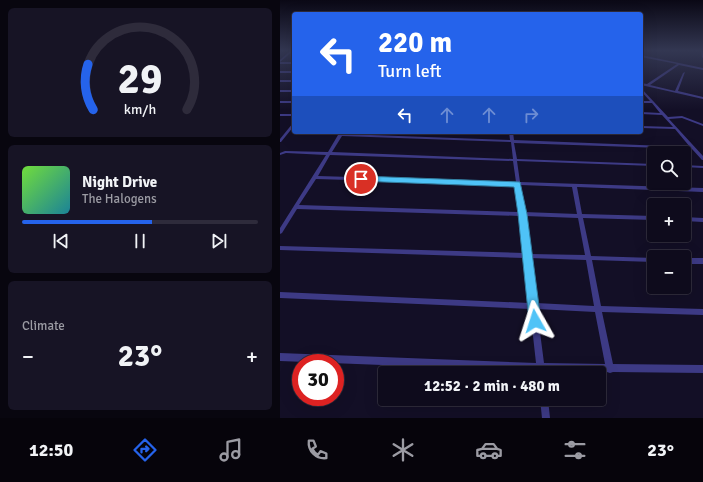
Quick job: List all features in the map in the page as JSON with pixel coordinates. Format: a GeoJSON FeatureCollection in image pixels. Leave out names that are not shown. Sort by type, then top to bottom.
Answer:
{"type":"FeatureCollection","features":[{"type":"Feature","properties":{"kind":"street"},"geometry":{"type":"LineString","coordinates":[[648,86],[670,71]]}},
{"type":"Feature","properties":{"kind":"street"},"geometry":{"type":"LineString","coordinates":[[280,72],[292,72]]}},
{"type":"Feature","properties":{"kind":"street"},"geometry":{"type":"LineString","coordinates":[[676,92],[684,73]]}},
{"type":"Feature","properties":{"kind":"street"},"geometry":{"type":"LineString","coordinates":[[280,81],[292,81]]}},
{"type":"Feature","properties":{"kind":"street"},"geometry":{"type":"LineString","coordinates":[[643,85],[703,98]]}},
{"type":"Feature","properties":{"kind":"street"},"geometry":{"type":"LineString","coordinates":[[280,91],[292,91]]}},
{"type":"Feature","properties":{"kind":"street"},"geometry":{"type":"LineString","coordinates":[[643,91],[703,159]]}},
{"type":"Feature","properties":{"kind":"street"},"geometry":{"type":"LineString","coordinates":[[280,102],[292,102]]}},
{"type":"Feature","properties":{"kind":"street"},"geometry":{"type":"LineString","coordinates":[[643,102],[652,102]]}},
{"type":"Feature","properties":{"kind":"street"},"geometry":{"type":"LineString","coordinates":[[643,113],[662,114]]}},
{"type":"Feature","properties":{"kind":"street"},"geometry":{"type":"LineString","coordinates":[[280,115],[292,115]]}},
{"type":"Feature","properties":{"kind":"street"},"geometry":{"type":"LineString","coordinates":[[667,118],[684,118],[703,125]]}},
{"type":"Feature","properties":{"kind":"street"},"geometry":{"type":"LineString","coordinates":[[280,141],[292,126]]}},
{"type":"Feature","properties":{"kind":"street"},"geometry":{"type":"LineString","coordinates":[[643,127],[675,128]]}},
{"type":"Feature","properties":{"kind":"street"},"geometry":{"type":"LineString","coordinates":[[280,132],[287,132]]}},
{"type":"Feature","properties":{"kind":"street"},"geometry":{"type":"LineString","coordinates":[[280,232],[341,134],[692,148]]}},
{"type":"Feature","properties":{"kind":"street"},"geometry":{"type":"LineString","coordinates":[[511,134],[517,184],[523,214],[540,366]]}},
{"type":"Feature","properties":{"kind":"street"},"geometry":{"type":"LineString","coordinates":[[280,154],[286,152],[647,165]]}},
{"type":"Feature","properties":{"kind":"street"},"geometry":{"type":"LineString","coordinates":[[691,166],[703,167]]}},
{"type":"Feature","properties":{"kind":"street"},"geometry":{"type":"LineString","coordinates":[[314,177],[703,190]]}},
{"type":"Feature","properties":{"kind":"street"},"geometry":{"type":"LineString","coordinates":[[574,186],[610,369]]}},
{"type":"Feature","properties":{"kind":"street"},"geometry":{"type":"LineString","coordinates":[[296,208],[647,218]]}},
{"type":"Feature","properties":{"kind":"street"},"geometry":{"type":"LineString","coordinates":[[691,219],[703,220]]}},
{"type":"Feature","properties":{"kind":"street"},"geometry":{"type":"LineString","coordinates":[[280,248],[647,260]]}},
{"type":"Feature","properties":{"kind":"street"},"geometry":{"type":"LineString","coordinates":[[691,261],[703,261]]}},
{"type":"Feature","properties":{"kind":"street"},"geometry":{"type":"LineString","coordinates":[[280,295],[598,309],[703,312]]}},
{"type":"Feature","properties":{"kind":"street"},"geometry":{"type":"LineString","coordinates":[[280,357],[461,366]]}},
{"type":"Feature","properties":{"kind":"street"},"geometry":{"type":"LineString","coordinates":[[606,369],[703,369]]}},
{"type":"Feature","properties":{"kind":"street"},"geometry":{"type":"LineString","coordinates":[[545,406],[546,418]]}},
{"type":"Feature","properties":{"kind":"route"},"geometry":{"type":"LineString","coordinates":[[361,179],[517,184],[523,214],[535,321]]}}]}
